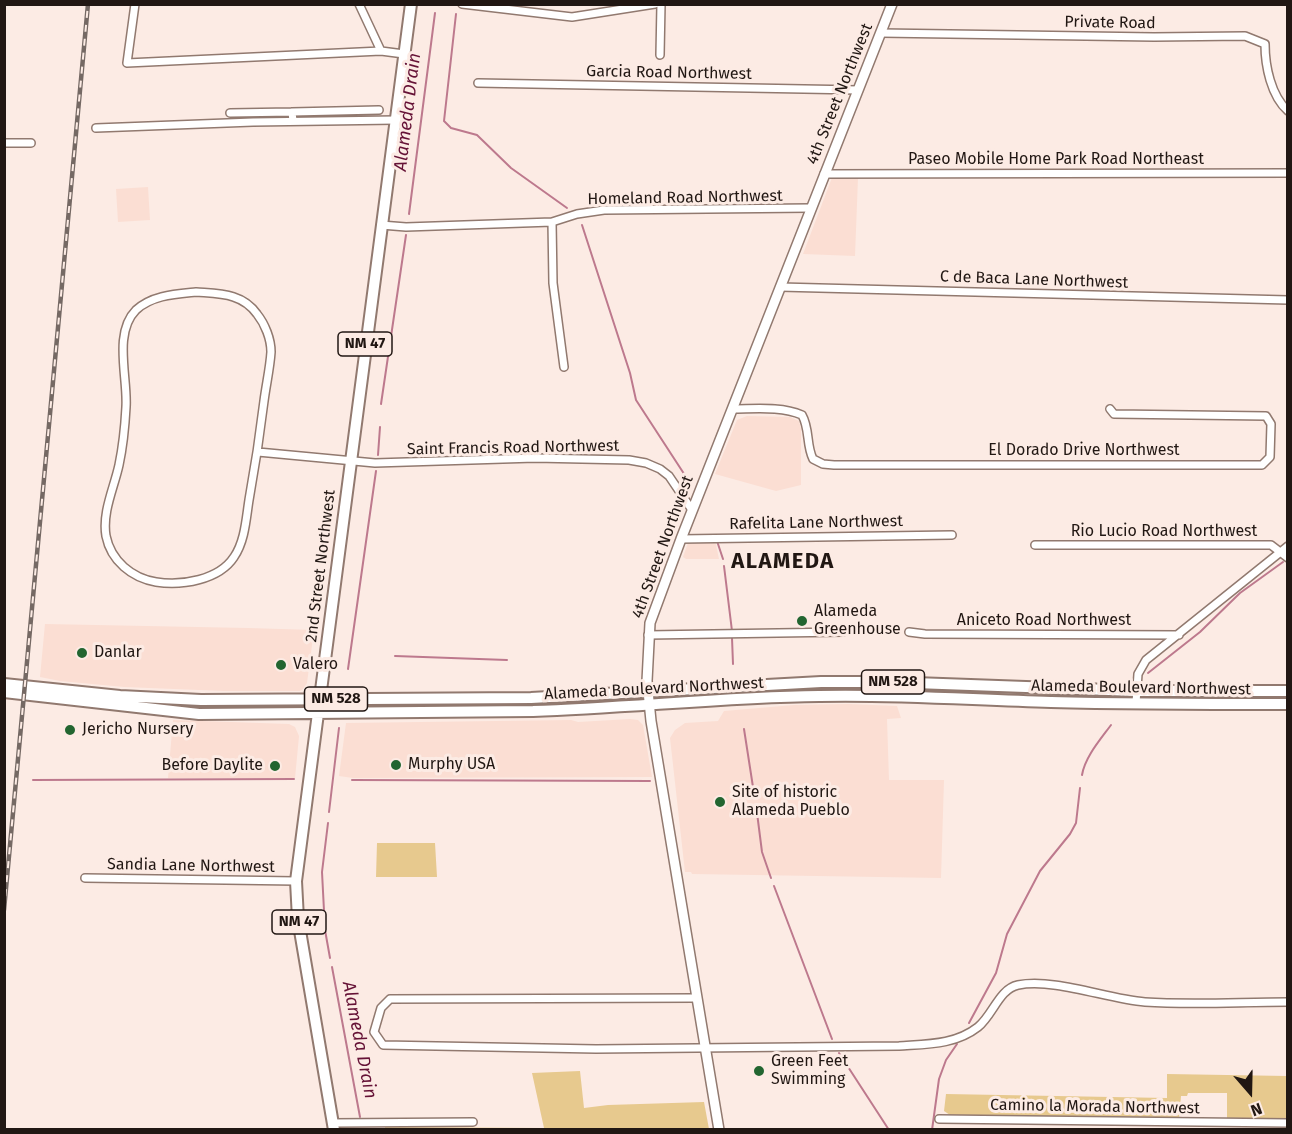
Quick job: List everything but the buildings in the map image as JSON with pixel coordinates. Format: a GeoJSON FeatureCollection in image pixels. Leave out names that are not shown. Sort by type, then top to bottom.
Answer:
{"type":"FeatureCollection","features":[{"type":"Feature","properties":{"kind":"main road","name":"2nd Street Northwest"},"geometry":{"type":"LineString","coordinates":[[334,1126],[298,919],[296,881],[349,462],[411,4]]}},
{"type":"Feature","properties":{"kind":"main road","name":"4th Street Northwest"},"geometry":{"type":"LineString","coordinates":[[719,1130],[649,705],[648,635],[653,611],[681,538],[892,4]]}},
{"type":"Feature","properties":{"kind":"main road","name":"Alameda Boulevard Northwest"},"geometry":{"type":"LineString","coordinates":[[25,690],[201,700],[531,698],[648,693],[757,684],[856,682],[1137,691],[1287,691]]}},
{"type":"Feature","properties":{"kind":"main road","name":"NM 528"},"geometry":{"type":"LineString","coordinates":[[4,684],[25,690]]}},
{"type":"Feature","properties":{"kind":"main road","name":"Alameda Boulevard Northwest"},"geometry":{"type":"LineString","coordinates":[[25,690],[199,714],[533,711],[756,697],[879,695],[1052,702],[1287,704]]}},
{"type":"Feature","properties":{"kind":"main road","name":"NM 528"},"geometry":{"type":"LineString","coordinates":[[4,692],[25,690]]}},
{"type":"Feature","properties":{"kind":"street"},"geometry":{"type":"LineString","coordinates":[[135,4],[127,63],[381,51],[404,54]]}},
{"type":"Feature","properties":{"kind":"street"},"geometry":{"type":"LineString","coordinates":[[359,4],[381,51]]}},
{"type":"Feature","properties":{"kind":"street"},"geometry":{"type":"LineString","coordinates":[[462,4],[572,17],[655,4]]}},
{"type":"Feature","properties":{"kind":"street"},"geometry":{"type":"LineString","coordinates":[[660,55],[661,4]]}},
{"type":"Feature","properties":{"kind":"street","name":"Private Road"},"geometry":{"type":"LineString","coordinates":[[881,33],[1154,38],[1245,36],[1265,44],[1265,62],[1278,103],[1287,111]]}},
{"type":"Feature","properties":{"kind":"street","name":"Garcia Road Northwest"},"geometry":{"type":"LineString","coordinates":[[478,83],[858,90]]}},
{"type":"Feature","properties":{"kind":"street"},"geometry":{"type":"LineString","coordinates":[[230,113],[379,110]]}},
{"type":"Feature","properties":{"kind":"street"},"geometry":{"type":"LineString","coordinates":[[292,112],[292,121]]}},
{"type":"Feature","properties":{"kind":"street"},"geometry":{"type":"LineString","coordinates":[[96,128],[396,120]]}},
{"type":"Feature","properties":{"kind":"street"},"geometry":{"type":"LineString","coordinates":[[4,143],[31,143]]}},
{"type":"Feature","properties":{"kind":"street","name":"Paseo Mobile Home Park Road Northeast"},"geometry":{"type":"LineString","coordinates":[[824,174],[1287,173]]}},
{"type":"Feature","properties":{"kind":"street","name":"Homeland Road Northwest"},"geometry":{"type":"LineString","coordinates":[[381,225],[406,227],[552,222],[577,214],[604,210],[811,208]]}},
{"type":"Feature","properties":{"kind":"street"},"geometry":{"type":"LineString","coordinates":[[552,222],[553,283],[564,367]]}},
{"type":"Feature","properties":{"kind":"street","name":"C de Baca Lane Northwest"},"geometry":{"type":"LineString","coordinates":[[780,287],[1287,300]]}},
{"type":"Feature","properties":{"kind":"street"},"geometry":{"type":"LineString","coordinates":[[196,292],[230,295],[246,302],[258,315],[268,333],[271,351],[258,452],[242,543],[234,558],[222,570],[206,578],[186,582],[157,582],[139,577],[115,559],[106,534],[105,515],[120,463],[126,405],[122,355],[124,336],[135,310],[149,301],[196,292]]}},
{"type":"Feature","properties":{"kind":"street","name":"El Dorado Drive Northwest"},"geometry":{"type":"LineString","coordinates":[[732,409],[772,409],[793,411],[802,415],[807,429],[808,449],[813,459],[823,464],[834,465],[1262,465],[1270,457],[1271,424],[1266,417],[1114,414],[1110,409]]}},
{"type":"Feature","properties":{"kind":"street","name":"Saint Francis Road Northwest"},"geometry":{"type":"LineString","coordinates":[[258,452],[375,464],[536,458],[629,460],[646,463],[669,476],[692,510]]}},
{"type":"Feature","properties":{"kind":"street","name":"Rafelita Lane Northwest"},"geometry":{"type":"LineString","coordinates":[[681,538],[952,535]]}},
{"type":"Feature","properties":{"kind":"street","name":"Rio Lucio Road Northwest"},"geometry":{"type":"LineString","coordinates":[[1035,545],[1271,545],[1287,558]]}},
{"type":"Feature","properties":{"kind":"street"},"geometry":{"type":"LineString","coordinates":[[1136,703],[1138,674],[1146,660],[1287,546]]}},
{"type":"Feature","properties":{"kind":"street"},"geometry":{"type":"LineString","coordinates":[[648,635],[843,632]]}},
{"type":"Feature","properties":{"kind":"street","name":"Aniceto Road Northwest"},"geometry":{"type":"LineString","coordinates":[[909,632],[925,634],[1179,634]]}},
{"type":"Feature","properties":{"kind":"street","name":"Sandia Lane Northwest"},"geometry":{"type":"LineString","coordinates":[[85,878],[296,881]]}},
{"type":"Feature","properties":{"kind":"street"},"geometry":{"type":"LineString","coordinates":[[696,998],[390,999],[381,1008],[374,1032],[383,1045],[596,1049],[705,1046],[717,1049],[899,1046],[946,1043],[978,1027],[991,1014],[1008,989],[1022,985],[1055,986],[1143,1002],[1287,1002]]}},
{"type":"Feature","properties":{"kind":"street","name":"Camino la Morada Northwest"},"geometry":{"type":"LineString","coordinates":[[939,1119],[1287,1123]]}},
{"type":"Feature","properties":{"kind":"street"},"geometry":{"type":"LineString","coordinates":[[334,1126],[473,1122]]}},
{"type":"Feature","properties":{"kind":"shaded area"},"geometry":{"type":"Polygon","coordinates":[[[833,175],[858,178],[855,256],[803,254],[833,175]]]}},
{"type":"Feature","properties":{"kind":"shaded area"},"geometry":{"type":"Polygon","coordinates":[[[148,187],[150,220],[118,222],[116,189],[148,187]]]}},
{"type":"Feature","properties":{"kind":"shaded area"},"geometry":{"type":"Polygon","coordinates":[[[747,416],[790,417],[799,421],[801,485],[776,491],[715,474],[737,420],[747,416]]]}},
{"type":"Feature","properties":{"kind":"shaded area"},"geometry":{"type":"Polygon","coordinates":[[[689,540],[715,540],[719,559],[686,559],[683,557],[689,540]]]}},
{"type":"Feature","properties":{"kind":"shaded area"},"geometry":{"type":"Polygon","coordinates":[[[45,624],[314,630],[307,683],[303,689],[300,691],[224,691],[124,687],[40,677],[45,624]]]}},
{"type":"Feature","properties":{"kind":"shaded area"},"geometry":{"type":"Polygon","coordinates":[[[794,705],[897,706],[901,718],[887,719],[889,780],[944,780],[941,878],[692,874],[685,872],[670,738],[675,730],[685,723],[718,721],[724,711],[794,705]]]}},
{"type":"Feature","properties":{"kind":"shaded area"},"geometry":{"type":"Polygon","coordinates":[[[173,720],[289,724],[295,727],[299,736],[295,778],[168,778],[173,720]]]}},
{"type":"Feature","properties":{"kind":"shaded area"},"geometry":{"type":"Polygon","coordinates":[[[571,720],[578,722],[638,720],[643,725],[652,777],[353,778],[339,776],[346,723],[571,720]]]}},
{"type":"Feature","properties":{"kind":"shaded area"},"geometry":{"type":"Polygon","coordinates":[[[377,843],[435,843],[437,877],[376,877],[377,843]]]}},
{"type":"Feature","properties":{"kind":"shaded area"},"geometry":{"type":"Polygon","coordinates":[[[580,1071],[584,1108],[704,1102],[709,1129],[385,1129],[385,1127],[544,1128],[532,1073],[580,1071]]]}},
{"type":"Feature","properties":{"kind":"shaded area"},"geometry":{"type":"Polygon","coordinates":[[[1167,1074],[1287,1076],[1287,1121],[1227,1120],[1227,1093],[1188,1093],[1187,1096],[1181,1096],[1179,1120],[950,1115],[944,1111],[946,1094],[1167,1098],[1167,1074]]]}},
{"type":"Feature","properties":{"kind":"waterway","name":"Alameda Drain"},"geometry":{"type":"LineString","coordinates":[[409,214],[435,13]]}},
{"type":"Feature","properties":{"kind":"waterway"},"geometry":{"type":"LineString","coordinates":[[456,14],[444,121],[451,128],[477,135],[511,168],[567,208]]}},
{"type":"Feature","properties":{"kind":"waterway"},"geometry":{"type":"LineString","coordinates":[[582,225],[630,373],[636,400],[690,483]]}},
{"type":"Feature","properties":{"kind":"waterway","name":"Alameda Drain"},"geometry":{"type":"LineString","coordinates":[[381,404],[406,235]]}},
{"type":"Feature","properties":{"kind":"waterway"},"geometry":{"type":"LineString","coordinates":[[378,455],[380,427]]}},
{"type":"Feature","properties":{"kind":"waterway","name":"Alameda Drain"},"geometry":{"type":"LineString","coordinates":[[348,669],[376,471]]}},
{"type":"Feature","properties":{"kind":"waterway"},"geometry":{"type":"LineString","coordinates":[[717,541],[723,559]]}},
{"type":"Feature","properties":{"kind":"waterway"},"geometry":{"type":"LineString","coordinates":[[1148,673],[1200,632],[1240,593],[1283,562]]}},
{"type":"Feature","properties":{"kind":"waterway"},"geometry":{"type":"LineString","coordinates":[[724,566],[732,631]]}},
{"type":"Feature","properties":{"kind":"waterway"},"geometry":{"type":"LineString","coordinates":[[732,638],[733,664]]}},
{"type":"Feature","properties":{"kind":"waterway"},"geometry":{"type":"LineString","coordinates":[[395,656],[507,660]]}},
{"type":"Feature","properties":{"kind":"waterway"},"geometry":{"type":"LineString","coordinates":[[1082,775],[1090,755],[1111,725]]}},
{"type":"Feature","properties":{"kind":"waterway","name":"Alameda Drain"},"geometry":{"type":"LineString","coordinates":[[329,812],[339,728]]}},
{"type":"Feature","properties":{"kind":"waterway"},"geometry":{"type":"LineString","coordinates":[[744,729],[753,787]]}},
{"type":"Feature","properties":{"kind":"waterway"},"geometry":{"type":"LineString","coordinates":[[33,780],[294,779]]}},
{"type":"Feature","properties":{"kind":"waterway"},"geometry":{"type":"LineString","coordinates":[[352,780],[650,781]]}},
{"type":"Feature","properties":{"kind":"waterway"},"geometry":{"type":"LineString","coordinates":[[969,1023],[996,973],[1007,934],[1040,871],[1076,823],[1080,788]]}},
{"type":"Feature","properties":{"kind":"waterway"},"geometry":{"type":"LineString","coordinates":[[756,805],[762,852],[771,878]]}},
{"type":"Feature","properties":{"kind":"waterway","name":"Alameda Drain"},"geometry":{"type":"LineString","coordinates":[[328,823],[322,872],[325,930],[330,958]]}},
{"type":"Feature","properties":{"kind":"waterway"},"geometry":{"type":"LineString","coordinates":[[774,886],[832,1039]]}},
{"type":"Feature","properties":{"kind":"waterway","name":"Alameda Drain"},"geometry":{"type":"LineString","coordinates":[[332,967],[360,1117]]}},
{"type":"Feature","properties":{"kind":"waterway"},"geometry":{"type":"LineString","coordinates":[[932,1130],[939,1079],[946,1060],[957,1044]]}},
{"type":"Feature","properties":{"kind":"waterway"},"geometry":{"type":"LineString","coordinates":[[839,1053],[889,1130]]}},
{"type":"Feature","properties":{"kind":"railway"},"geometry":{"type":"LineString","coordinates":[[4,910],[88,4]]}},
{"type":"Feature","properties":{"kind":"place","name":"Alameda Greenhouse"},"geometry":{"type":"Point","coordinates":[802,621]}},
{"type":"Feature","properties":{"kind":"place","name":"Danlar"},"geometry":{"type":"Point","coordinates":[82,653]}},
{"type":"Feature","properties":{"kind":"place","name":"Valero"},"geometry":{"type":"Point","coordinates":[281,665]}},
{"type":"Feature","properties":{"kind":"place","name":"Jericho Nursery"},"geometry":{"type":"Point","coordinates":[70,730]}},
{"type":"Feature","properties":{"kind":"place","name":"Murphy USA"},"geometry":{"type":"Point","coordinates":[396,765]}},
{"type":"Feature","properties":{"kind":"place","name":"Before Daylite"},"geometry":{"type":"Point","coordinates":[275,766]}},
{"type":"Feature","properties":{"kind":"place","name":"Site of historic Alameda Pueblo"},"geometry":{"type":"Point","coordinates":[720,802]}},
{"type":"Feature","properties":{"kind":"place","name":"Green Feet Swimming"},"geometry":{"type":"Point","coordinates":[759,1071]}},
{"type":"Feature","properties":{"kind":"district","name":"ALAMEDA"},"geometry":{"type":"Point","coordinates":[783,562]}}]}
